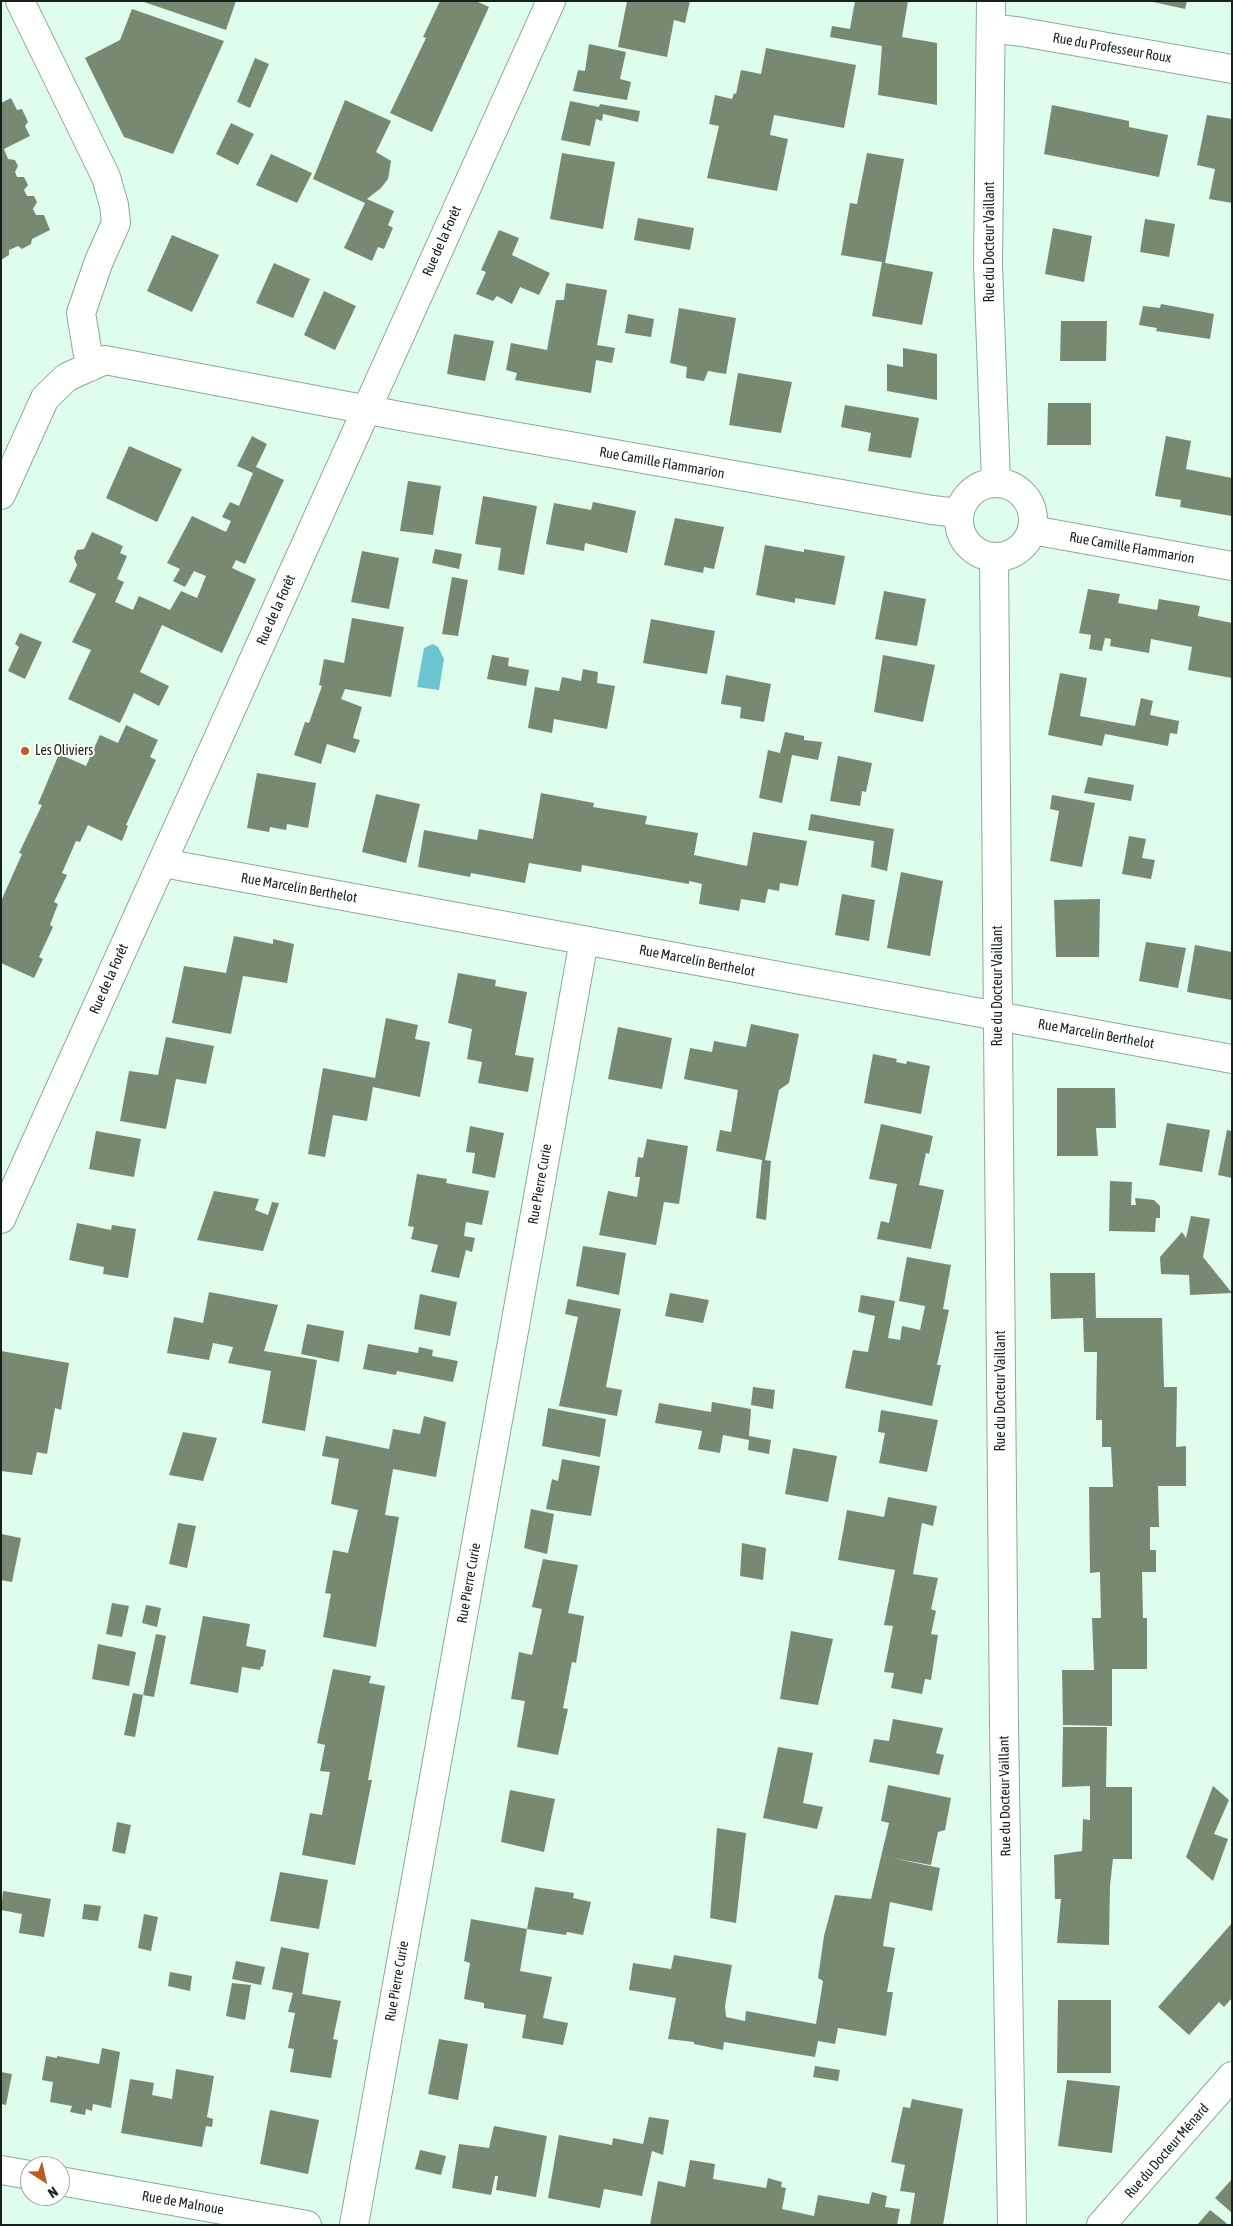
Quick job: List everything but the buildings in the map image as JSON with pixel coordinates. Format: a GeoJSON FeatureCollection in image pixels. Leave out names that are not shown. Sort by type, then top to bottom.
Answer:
{"type":"FeatureCollection","features":[{"type":"Feature","properties":{"kind":"street"},"geometry":{"type":"LineString","coordinates":[[20,1],[106,177],[114,205],[116,223],[99,261],[81,313],[90,367]]}},
{"type":"Feature","properties":{"kind":"street","name":"Rue de la Forêt"},"geometry":{"type":"LineString","coordinates":[[1,1219],[163,864],[551,1]]}},
{"type":"Feature","properties":{"kind":"street","name":"Rue du Docteur Vaillant"},"geometry":{"type":"LineString","coordinates":[[991,1],[988,265],[996,482]]}},
{"type":"Feature","properties":{"kind":"street","name":"Rue du Professeur Roux"},"geometry":{"type":"LineString","coordinates":[[991,28],[1232,69]]}},
{"type":"Feature","properties":{"kind":"street","name":"Rue Camille Flammarion"},"geometry":{"type":"LineString","coordinates":[[1,495],[45,398],[67,377],[105,360],[366,410],[932,510],[959,513]]}},
{"type":"Feature","properties":{"kind":"street"},"geometry":{"type":"LineString","coordinates":[[996,482],[1008,484],[1018,489],[1026,497],[1032,508],[1034,519],[1028,540],[1018,551],[1004,557],[994,558],[982,555],[967,543],[959,526],[959,513],[963,501],[972,491],[983,484],[996,482]]}},
{"type":"Feature","properties":{"kind":"street","name":"Rue Camille Flammarion"},"geometry":{"type":"LineString","coordinates":[[1032,530],[1232,566]]}},
{"type":"Feature","properties":{"kind":"street","name":"Rue du Docteur Vaillant"},"geometry":{"type":"LineString","coordinates":[[994,558],[1004,1725],[1012,2225]]}},
{"type":"Feature","properties":{"kind":"street","name":"Rue Marcelin Berthelot"},"geometry":{"type":"LineString","coordinates":[[163,864],[1232,1059]]}},
{"type":"Feature","properties":{"kind":"street","name":"Rue Pierre Curie"},"geometry":{"type":"LineString","coordinates":[[354,2225],[584,940]]}},
{"type":"Feature","properties":{"kind":"street","name":"Rue du Docteur Ménard"},"geometry":{"type":"LineString","coordinates":[[1101,2225],[1232,2076]]}},
{"type":"Feature","properties":{"kind":"street"},"geometry":{"type":"LineString","coordinates":[[1,2170],[20,2173]]}},
{"type":"Feature","properties":{"kind":"street","name":"Rue de Malnoue"},"geometry":{"type":"LineString","coordinates":[[70,2183],[307,2225]]}},
{"type":"Feature","properties":{"kind":"water"},"geometry":{"type":"Polygon","coordinates":[[[433,644],[438,647],[444,659],[439,690],[417,687],[424,648],[433,644]]]}},
{"type":"Feature","properties":{"kind":"place","name":"Les Oliviers"},"geometry":{"type":"Point","coordinates":[25,751]}}]}
